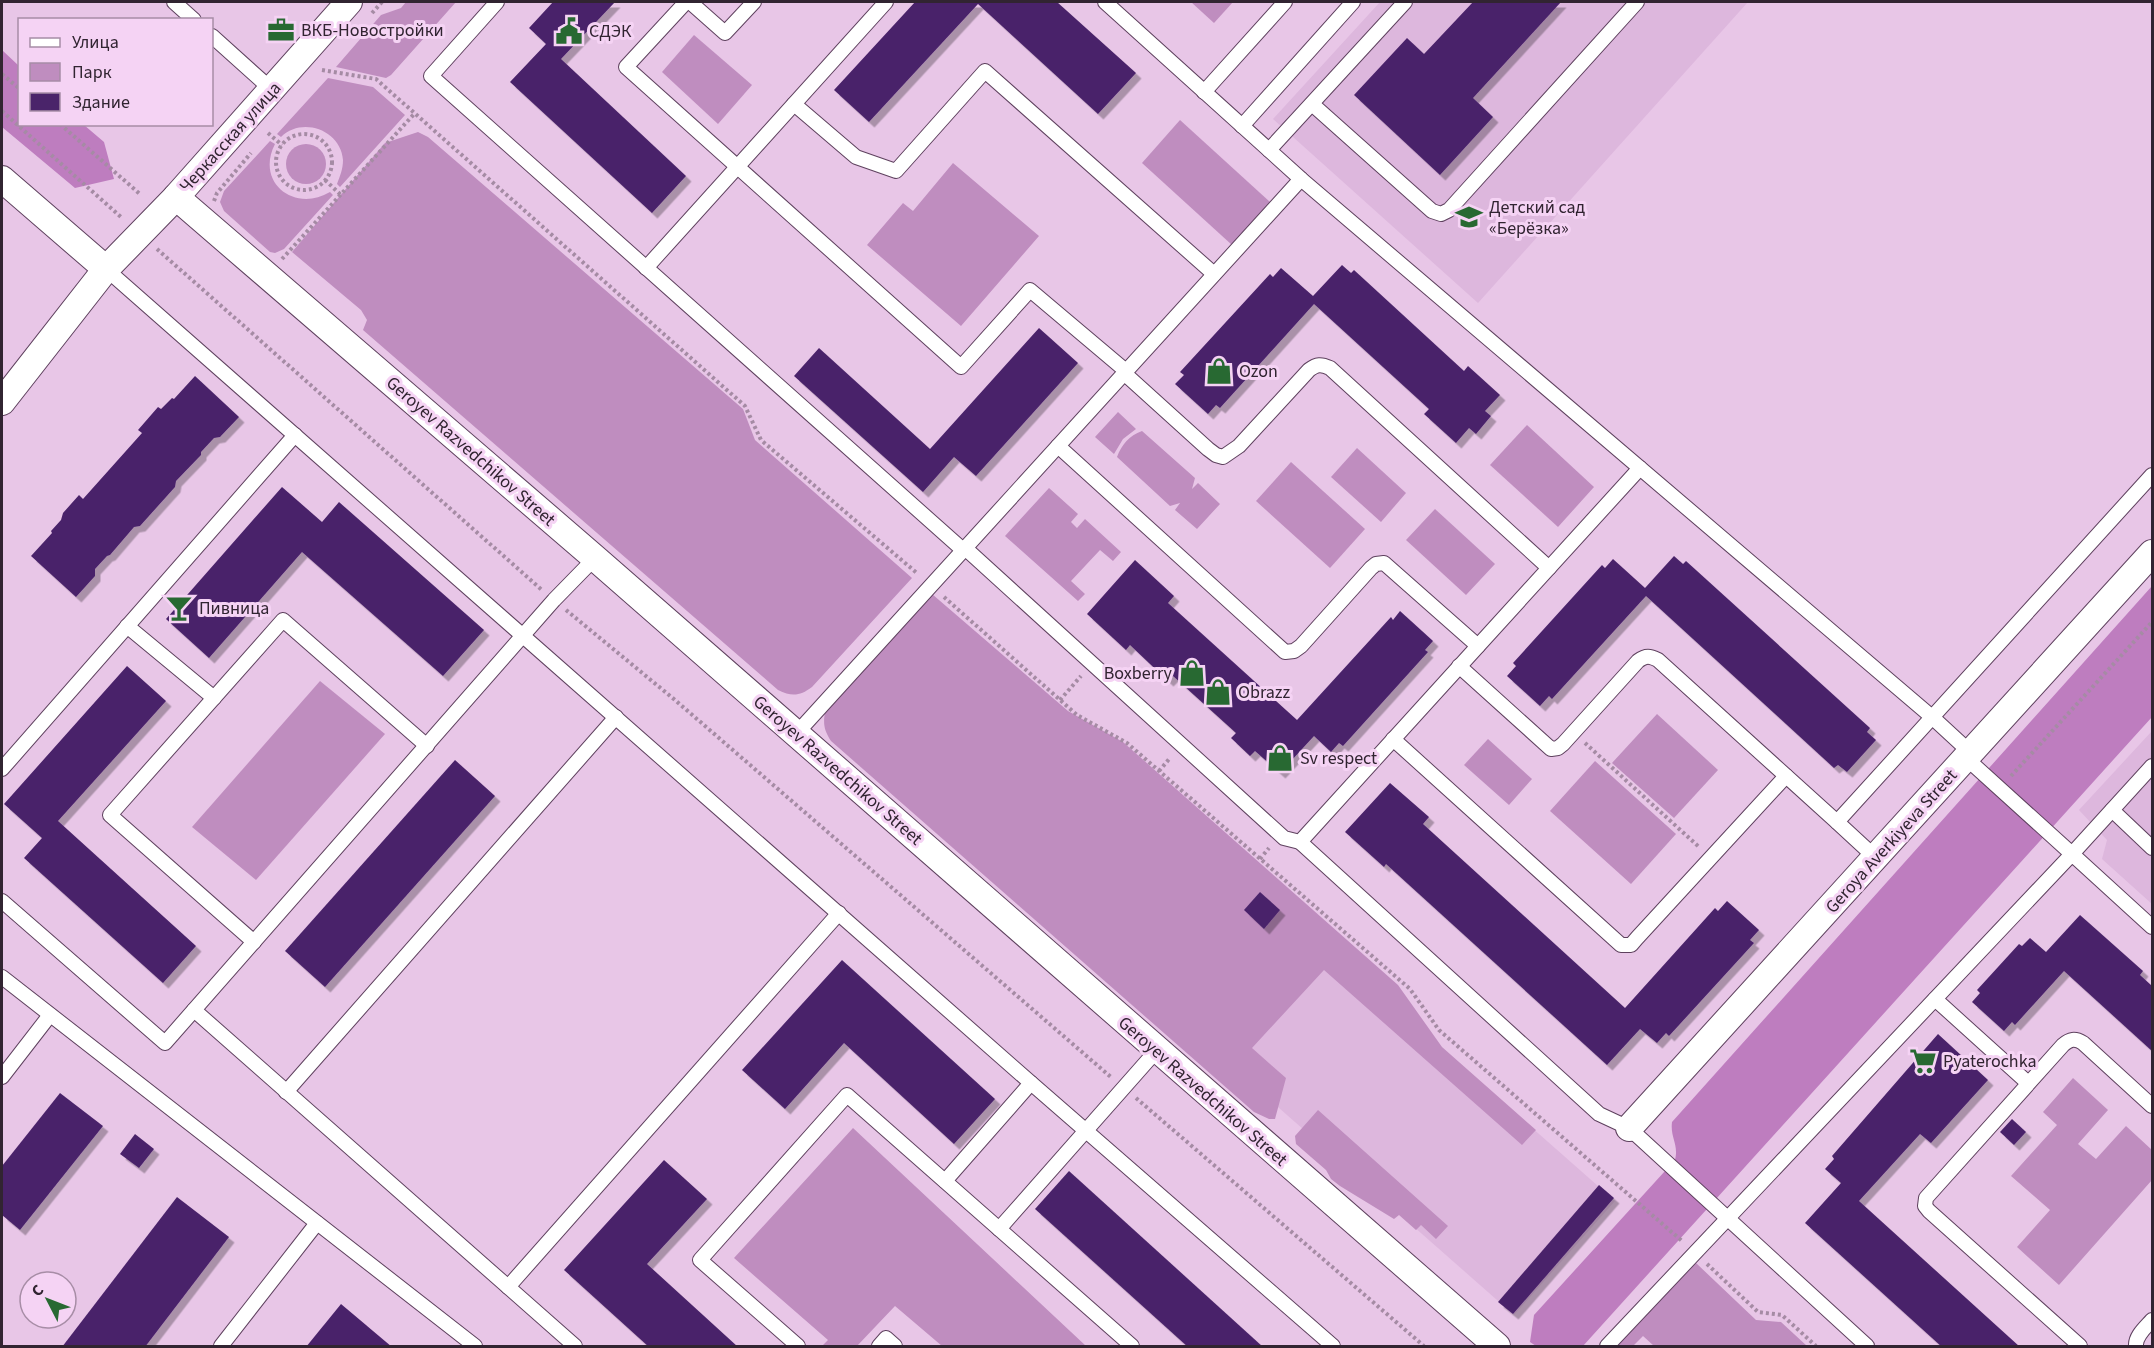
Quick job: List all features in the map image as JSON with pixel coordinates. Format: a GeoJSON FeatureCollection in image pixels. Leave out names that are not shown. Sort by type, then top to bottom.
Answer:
{"type":"FeatureCollection","features":[{"type":"Feature","properties":{"kind":"street","name":"Черкасская улица"},"geometry":{"type":"LineString","coordinates":[[2,402],[106,269],[176,197],[272,90],[358,10]]}},
{"type":"Feature","properties":{"kind":"street"},"geometry":{"type":"LineString","coordinates":[[2,179],[106,269]]}},
{"type":"Feature","properties":{"kind":"street","name":"Geroyev Razvedchikov Street"},"geometry":{"type":"LineString","coordinates":[[176,197],[596,558],[1497,1347]]}},
{"type":"Feature","properties":{"kind":"street","name":"Geroya Averkiyeva Street"},"geometry":{"type":"LineString","coordinates":[[1629,1128],[2152,554]]}},
{"type":"Feature","properties":{"kind":"lane"},"geometry":{"type":"LineString","coordinates":[[174,2],[192,18]]}},
{"type":"Feature","properties":{"kind":"lane"},"geometry":{"type":"LineString","coordinates":[[497,2],[431,76],[1093,663],[1284,838],[1300,842],[1599,1114],[1629,1128],[1867,1347]]}},
{"type":"Feature","properties":{"kind":"lane"},"geometry":{"type":"LineString","coordinates":[[754,2],[725,33],[688,2],[626,67],[961,367],[1030,290],[1125,372],[1208,449],[1223,457],[1239,446],[1309,370],[1316,365],[1323,365],[1330,368],[1549,568]]}},
{"type":"Feature","properties":{"kind":"lane"},"geometry":{"type":"LineString","coordinates":[[646,268],[886,2]]}},
{"type":"Feature","properties":{"kind":"lane"},"geometry":{"type":"LineString","coordinates":[[1105,2],[1301,179],[1932,717],[1999,789],[2152,927]]}},
{"type":"Feature","properties":{"kind":"lane"},"geometry":{"type":"LineString","coordinates":[[1204,92],[1285,2]]}},
{"type":"Feature","properties":{"kind":"lane"},"geometry":{"type":"LineString","coordinates":[[1242,126],[1353,2]]}},
{"type":"Feature","properties":{"kind":"lane"},"geometry":{"type":"LineString","coordinates":[[1269,150],[1405,2]]}},
{"type":"Feature","properties":{"kind":"lane"},"geometry":{"type":"LineString","coordinates":[[1312,104],[1432,211],[1441,214],[1449,210],[1637,2]]}},
{"type":"Feature","properties":{"kind":"lane"},"geometry":{"type":"LineString","coordinates":[[213,37],[272,90]]}},
{"type":"Feature","properties":{"kind":"lane"},"geometry":{"type":"LineString","coordinates":[[794,104],[856,157],[896,171],[985,71],[1214,274]]}},
{"type":"Feature","properties":{"kind":"lane"},"geometry":{"type":"LineString","coordinates":[[796,734],[1301,179]]}},
{"type":"Feature","properties":{"kind":"lane"},"geometry":{"type":"LineString","coordinates":[[106,269],[1333,1347]]}},
{"type":"Feature","properties":{"kind":"lane"},"geometry":{"type":"LineString","coordinates":[[2,769],[295,435]]}},
{"type":"Feature","properties":{"kind":"lane"},"geometry":{"type":"LineString","coordinates":[[1058,446],[1286,652],[1294,651],[1301,646],[1371,568],[1376,564],[1384,563],[1478,646]]}},
{"type":"Feature","properties":{"kind":"lane"},"geometry":{"type":"LineString","coordinates":[[1300,842],[1640,468]]}},
{"type":"Feature","properties":{"kind":"lane"},"geometry":{"type":"LineString","coordinates":[[1837,822],[2152,475]]}},
{"type":"Feature","properties":{"kind":"lane"},"geometry":{"type":"LineString","coordinates":[[2,901],[165,1042],[554,600],[596,558]]}},
{"type":"Feature","properties":{"kind":"lane"},"geometry":{"type":"LineString","coordinates":[[254,942],[110,815],[283,620],[427,746]]}},
{"type":"Feature","properties":{"kind":"lane"},"geometry":{"type":"LineString","coordinates":[[127,626],[214,698]]}},
{"type":"Feature","properties":{"kind":"lane"},"geometry":{"type":"LineString","coordinates":[[1459,666],[1551,749],[1558,748],[1638,661],[1644,656],[1652,657],[1876,858]]}},
{"type":"Feature","properties":{"kind":"lane"},"geometry":{"type":"LineString","coordinates":[[286,1092],[616,717]]}},
{"type":"Feature","properties":{"kind":"lane"},"geometry":{"type":"LineString","coordinates":[[1393,739],[1621,945],[1630,945],[1638,938],[1786,776]]}},
{"type":"Feature","properties":{"kind":"lane"},"geometry":{"type":"LineString","coordinates":[[1607,1347],[2072,854],[2152,766]]}},
{"type":"Feature","properties":{"kind":"lane"},"geometry":{"type":"LineString","coordinates":[[2112,810],[2152,848]]}},
{"type":"Feature","properties":{"kind":"lane"},"geometry":{"type":"LineString","coordinates":[[508,1287],[838,914]]}},
{"type":"Feature","properties":{"kind":"lane"},"geometry":{"type":"LineString","coordinates":[[2,977],[475,1347]]}},
{"type":"Feature","properties":{"kind":"lane"},"geometry":{"type":"LineString","coordinates":[[1935,999],[2028,1083]]}},
{"type":"Feature","properties":{"kind":"lane"},"geometry":{"type":"LineString","coordinates":[[194,1010],[575,1347]]}},
{"type":"Feature","properties":{"kind":"lane"},"geometry":{"type":"LineString","coordinates":[[2,1077],[50,1015]]}},
{"type":"Feature","properties":{"kind":"lane"},"geometry":{"type":"LineString","coordinates":[[2080,1347],[1925,1206],[1926,1198],[2068,1041],[2077,1040],[2152,1106]]}},
{"type":"Feature","properties":{"kind":"lane"},"geometry":{"type":"LineString","coordinates":[[999,1229],[1157,1050]]}},
{"type":"Feature","properties":{"kind":"lane"},"geometry":{"type":"LineString","coordinates":[[945,1181],[1031,1083]]}},
{"type":"Feature","properties":{"kind":"lane"},"geometry":{"type":"LineString","coordinates":[[798,1347],[700,1260],[847,1095],[1132,1347]]}},
{"type":"Feature","properties":{"kind":"lane"},"geometry":{"type":"LineString","coordinates":[[221,1347],[317,1223]]}},
{"type":"Feature","properties":{"kind":"lane"},"geometry":{"type":"LineString","coordinates":[[2136,1347],[2141,1333],[2152,1320]]}},
{"type":"Feature","properties":{"kind":"lane"},"geometry":{"type":"LineString","coordinates":[[879,1347],[886,1338],[895,1347]]}},
{"type":"Feature","properties":{"kind":"path"},"geometry":{"type":"LineString","coordinates":[[358,10],[382,2]]}},
{"type":"Feature","properties":{"kind":"path"},"geometry":{"type":"LineString","coordinates":[[315,79],[330,62]]}},
{"type":"Feature","properties":{"kind":"path"},"geometry":{"type":"LineString","coordinates":[[322,70],[376,79],[745,406],[761,440],[931,585],[1077,715],[1127,743],[1410,989],[1439,1030],[1696,1253],[1758,1312],[1782,1315],[1816,1347]]}},
{"type":"Feature","properties":{"kind":"path"},"geometry":{"type":"LineString","coordinates":[[2,74],[18,87]]}},
{"type":"Feature","properties":{"kind":"path"},"geometry":{"type":"LineString","coordinates":[[2,111],[18,125]]}},
{"type":"Feature","properties":{"kind":"path"},"geometry":{"type":"LineString","coordinates":[[278,260],[283,259],[416,114]]}},
{"type":"Feature","properties":{"kind":"path"},"geometry":{"type":"LineString","coordinates":[[19,126],[554,600],[675,700],[1424,1347]]}},
{"type":"Feature","properties":{"kind":"path"},"geometry":{"type":"LineString","coordinates":[[62,126],[141,195]]}},
{"type":"Feature","properties":{"kind":"path"},"geometry":{"type":"LineString","coordinates":[[261,141],[268,133],[282,145]]}},
{"type":"Feature","properties":{"kind":"path"},"geometry":{"type":"LineString","coordinates":[[298,134],[308,134],[324,142],[330,150],[332,159],[331,168],[325,180],[314,189],[305,191],[287,185],[280,178],[277,170],[276,161],[282,145],[298,134]]}},
{"type":"Feature","properties":{"kind":"path"},"geometry":{"type":"LineString","coordinates":[[216,209],[214,201],[217,193],[253,150]]}},
{"type":"Feature","properties":{"kind":"path"},"geometry":{"type":"LineString","coordinates":[[325,180],[341,195]]}},
{"type":"Feature","properties":{"kind":"path"},"geometry":{"type":"LineString","coordinates":[[1999,789],[2152,622]]}},
{"type":"Feature","properties":{"kind":"path"},"geometry":{"type":"LineString","coordinates":[[1060,700],[1093,663]]}},
{"type":"Feature","properties":{"kind":"path"},"geometry":{"type":"LineString","coordinates":[[1573,732],[1711,858]]}},
{"type":"Feature","properties":{"kind":"shaded area","name":"Детский сад «Берёзка»"},"geometry":{"type":"Polygon","coordinates":[[[1380,2],[1748,2],[1478,303],[1273,119],[1380,2]]]}},
{"type":"Feature","properties":{"kind":"shaded area"},"geometry":{"type":"Polygon","coordinates":[[[2,50],[18,65],[18,126],[85,126],[104,142],[114,179],[75,188],[2,127],[2,50]]]}},
{"type":"Feature","properties":{"kind":"shaded area"},"geometry":{"type":"Polygon","coordinates":[[[2152,586],[2152,717],[1583,1346],[1536,1346],[1530,1342],[1534,1315],[1675,1160],[1672,1122],[2152,586]]]}},
{"type":"Feature","properties":{"kind":"shaded area"},"geometry":{"type":"Polygon","coordinates":[[[2152,731],[2152,904],[2102,859],[2107,840],[2079,810],[2152,731]]]}},
{"type":"Feature","properties":{"kind":"shaded area"},"geometry":{"type":"Polygon","coordinates":[[[1329,949],[1615,1201],[1514,1315],[1219,1055],[1329,949]]]}},
{"type":"Feature","properties":{"kind":"green space"},"geometry":{"type":"Polygon","coordinates":[[[406,2],[456,2],[386,78],[336,67],[381,15],[401,8],[406,2]]]}},
{"type":"Feature","properties":{"kind":"green space"},"geometry":{"type":"Polygon","coordinates":[[[1191,2],[1233,2],[1214,23],[1191,2]]]}},
{"type":"Feature","properties":{"kind":"green space"},"geometry":{"type":"Polygon","coordinates":[[[694,35],[752,85],[718,124],[662,72],[694,35]]]}},
{"type":"Feature","properties":{"kind":"green space"},"geometry":{"type":"Polygon","coordinates":[[[328,78],[373,87],[405,115],[340,187],[337,184],[342,169],[341,150],[328,134],[309,127],[290,131],[281,137],[277,134],[328,78]]]}},
{"type":"Feature","properties":{"kind":"green space"},"geometry":{"type":"Polygon","coordinates":[[[1180,120],[1270,202],[1232,245],[1142,163],[1180,120]]]}},
{"type":"Feature","properties":{"kind":"green space"},"geometry":{"type":"Polygon","coordinates":[[[418,132],[428,137],[743,409],[755,440],[912,578],[812,687],[796,694],[778,690],[363,330],[367,320],[361,310],[292,252],[385,143],[418,132]]]}},
{"type":"Feature","properties":{"kind":"green space"},"geometry":{"type":"Polygon","coordinates":[[[270,141],[275,144],[270,158],[270,171],[274,182],[282,190],[304,199],[317,198],[330,192],[333,195],[284,249],[275,253],[270,252],[224,211],[220,202],[224,191],[270,141]]]}},
{"type":"Feature","properties":{"kind":"green space"},"geometry":{"type":"Polygon","coordinates":[[[306,144],[314,145],[320,150],[325,156],[325,172],[320,178],[314,183],[306,184],[298,183],[292,178],[287,172],[286,164],[287,156],[292,150],[298,145],[306,144]]]}},
{"type":"Feature","properties":{"kind":"green space"},"geometry":{"type":"Polygon","coordinates":[[[953,163],[1039,236],[961,326],[867,245],[903,203],[913,211],[953,163]]]}},
{"type":"Feature","properties":{"kind":"green space"},"geometry":{"type":"Polygon","coordinates":[[[1118,412],[1136,429],[1123,439],[1114,454],[1095,437],[1118,412]]]}},
{"type":"Feature","properties":{"kind":"green space"},"geometry":{"type":"Polygon","coordinates":[[[1527,425],[1594,487],[1558,527],[1490,465],[1527,425]]]}},
{"type":"Feature","properties":{"kind":"green space"},"geometry":{"type":"Polygon","coordinates":[[[1142,431],[1195,478],[1192,489],[1198,483],[1220,504],[1197,529],[1175,510],[1180,503],[1170,506],[1117,457],[1126,441],[1142,431]]]}},
{"type":"Feature","properties":{"kind":"green space"},"geometry":{"type":"Polygon","coordinates":[[[1357,448],[1406,493],[1381,522],[1331,477],[1357,448]]]}},
{"type":"Feature","properties":{"kind":"green space"},"geometry":{"type":"Polygon","coordinates":[[[1291,462],[1365,529],[1330,568],[1256,501],[1291,462]]]}},
{"type":"Feature","properties":{"kind":"green space"},"geometry":{"type":"Polygon","coordinates":[[[1049,488],[1078,514],[1071,522],[1077,528],[1085,519],[1121,552],[1113,561],[1100,550],[1071,581],[1085,594],[1078,601],[1005,536],[1049,488]]]}},
{"type":"Feature","properties":{"kind":"green space"},"geometry":{"type":"Polygon","coordinates":[[[1435,509],[1495,564],[1466,595],[1406,540],[1435,509]]]}},
{"type":"Feature","properties":{"kind":"green space"},"geometry":{"type":"Polygon","coordinates":[[[932,594],[1068,711],[1123,742],[1398,985],[1442,1047],[1536,1130],[1522,1145],[1324,970],[1252,1048],[1286,1078],[1275,1119],[1269,1119],[1254,1112],[831,741],[825,727],[825,712],[932,594]]]}},
{"type":"Feature","properties":{"kind":"green space"},"geometry":{"type":"Polygon","coordinates":[[[320,681],[385,734],[256,880],[192,827],[320,681]]]}},
{"type":"Feature","properties":{"kind":"green space"},"geometry":{"type":"Polygon","coordinates":[[[1657,714],[1718,770],[1674,818],[1612,763],[1657,714]]]}},
{"type":"Feature","properties":{"kind":"green space"},"geometry":{"type":"Polygon","coordinates":[[[1488,739],[1532,779],[1509,805],[1464,765],[1488,739]]]}},
{"type":"Feature","properties":{"kind":"green space"},"geometry":{"type":"Polygon","coordinates":[[[1595,761],[1676,834],[1631,884],[1550,811],[1595,761]]]}},
{"type":"Feature","properties":{"kind":"green space"},"geometry":{"type":"Polygon","coordinates":[[[2073,1078],[2108,1110],[2078,1144],[2096,1159],[2126,1126],[2152,1150],[2152,1180],[2059,1285],[2017,1247],[2050,1210],[2011,1176],[2057,1125],[2043,1112],[2073,1078]]]}},
{"type":"Feature","properties":{"kind":"green space"},"geometry":{"type":"Polygon","coordinates":[[[1318,1110],[1448,1226],[1436,1239],[1421,1225],[1416,1230],[1399,1215],[1394,1219],[1340,1186],[1331,1179],[1326,1170],[1296,1144],[1295,1136],[1318,1110]]]}},
{"type":"Feature","properties":{"kind":"green space"},"geometry":{"type":"Polygon","coordinates":[[[853,1128],[1086,1346],[942,1346],[895,1306],[857,1346],[822,1346],[828,1340],[734,1258],[853,1128]]]}},
{"type":"Feature","properties":{"kind":"green space"},"geometry":{"type":"Polygon","coordinates":[[[1696,1263],[1756,1320],[1781,1322],[1807,1346],[1654,1346],[1643,1336],[1633,1346],[1617,1346],[1696,1263]]]}},
{"type":"Feature","properties":{"kind":"building"},"geometry":{"type":"Polygon","coordinates":[[[553,2],[615,2],[561,59],[686,176],[652,213],[510,82],[546,44],[529,28],[553,2]]]}},
{"type":"Feature","properties":{"kind":"building"},"geometry":{"type":"Polygon","coordinates":[[[915,2],[1057,2],[1136,73],[1098,114],[978,4],[869,122],[834,90],[915,2]]]}},
{"type":"Feature","properties":{"kind":"building"},"geometry":{"type":"Polygon","coordinates":[[[1473,2],[1561,2],[1473,98],[1493,117],[1440,175],[1354,95],[1407,38],[1424,54],[1473,2]]]}},
{"type":"Feature","properties":{"kind":"building"},"geometry":{"type":"Polygon","coordinates":[[[1342,265],[1351,273],[1354,270],[1464,371],[1468,366],[1500,395],[1485,411],[1491,416],[1476,434],[1469,428],[1456,443],[1424,414],[1429,409],[1314,304],[1220,408],[1216,405],[1208,414],[1175,384],[1184,375],[1180,372],[1270,274],[1273,277],[1281,268],[1313,296],[1342,265]]]}},
{"type":"Feature","properties":{"kind":"building"},"geometry":{"type":"Polygon","coordinates":[[[1039,328],[1078,363],[976,476],[954,457],[923,492],[794,376],[819,348],[930,449],[1039,328]]]}},
{"type":"Feature","properties":{"kind":"building"},"geometry":{"type":"Polygon","coordinates":[[[195,376],[239,417],[220,437],[214,438],[140,526],[134,527],[95,569],[95,576],[76,597],[31,556],[52,533],[51,531],[61,520],[63,513],[79,495],[83,499],[142,433],[138,430],[158,407],[161,409],[172,398],[174,399],[195,376]]]}},
{"type":"Feature","properties":{"kind":"building"},"geometry":{"type":"Polygon","coordinates":[[[282,487],[322,522],[339,502],[484,630],[443,676],[302,552],[209,658],[166,619],[282,487]]]}},
{"type":"Feature","properties":{"kind":"building"},"geometry":{"type":"Polygon","coordinates":[[[1674,556],[1683,564],[1686,561],[1870,728],[1867,732],[1876,740],[1847,772],[1838,765],[1834,768],[1646,596],[1552,699],[1549,696],[1540,706],[1507,676],[1516,666],[1513,663],[1602,565],[1605,568],[1613,559],[1645,588],[1674,556]]]}},
{"type":"Feature","properties":{"kind":"building"},"geometry":{"type":"Polygon","coordinates":[[[1135,560],[1174,596],[1168,603],[1297,720],[1391,617],[1393,620],[1400,611],[1433,641],[1425,650],[1428,652],[1343,746],[1339,743],[1331,752],[1314,736],[1280,773],[1255,751],[1250,756],[1231,738],[1236,733],[1173,676],[1168,681],[1130,645],[1126,650],[1087,614],[1135,560]]]}},
{"type":"Feature","properties":{"kind":"building"},"geometry":{"type":"Polygon","coordinates":[[[127,666],[166,701],[58,821],[196,946],[163,983],[24,858],[42,838],[4,804],[127,666]]]}},
{"type":"Feature","properties":{"kind":"building"},"geometry":{"type":"Polygon","coordinates":[[[455,760],[495,796],[325,987],[285,951],[455,760]]]}},
{"type":"Feature","properties":{"kind":"building"},"geometry":{"type":"Polygon","coordinates":[[[1390,783],[1429,817],[1423,824],[1625,1008],[1715,908],[1718,911],[1727,901],[1759,930],[1750,940],[1754,943],[1669,1036],[1666,1033],[1657,1043],[1640,1029],[1607,1065],[1386,864],[1384,867],[1345,832],[1390,783]]]}},
{"type":"Feature","properties":{"kind":"building"},"geometry":{"type":"Polygon","coordinates":[[[1260,892],[1280,910],[1264,929],[1244,910],[1260,892]]]}},
{"type":"Feature","properties":{"kind":"building"},"geometry":{"type":"Polygon","coordinates":[[[2080,915],[2143,971],[2140,975],[2152,986],[2152,1051],[2064,971],[2015,1025],[2012,1022],[2004,1031],[1972,1002],[1980,993],[1977,990],[2019,944],[2022,946],[2030,938],[2046,952],[2080,915]]]}},
{"type":"Feature","properties":{"kind":"building"},"geometry":{"type":"Polygon","coordinates":[[[842,960],[995,1099],[954,1144],[844,1043],[785,1109],[742,1070],[842,960]]]}},
{"type":"Feature","properties":{"kind":"building"},"geometry":{"type":"Polygon","coordinates":[[[1938,1034],[1988,1080],[1931,1143],[1920,1134],[1859,1201],[2020,1347],[1942,1347],[1805,1223],[1841,1183],[1825,1169],[1834,1159],[1832,1156],[1938,1034]]]}},
{"type":"Feature","properties":{"kind":"building"},"geometry":{"type":"Polygon","coordinates":[[[60,1093],[103,1126],[20,1230],[2,1215],[2,1166],[60,1093]]]}},
{"type":"Feature","properties":{"kind":"building"},"geometry":{"type":"Polygon","coordinates":[[[2012,1119],[2026,1132],[2014,1145],[2000,1132],[2012,1119]]]}},
{"type":"Feature","properties":{"kind":"building"},"geometry":{"type":"Polygon","coordinates":[[[135,1134],[154,1149],[139,1168],[120,1154],[135,1134]]]}},
{"type":"Feature","properties":{"kind":"building"},"geometry":{"type":"Polygon","coordinates":[[[664,1160],[707,1199],[647,1264],[738,1347],[649,1347],[564,1270],[664,1160]]]}},
{"type":"Feature","properties":{"kind":"building"},"geometry":{"type":"Polygon","coordinates":[[[1069,1171],[1263,1347],[1188,1347],[1035,1209],[1069,1171]]]}},
{"type":"Feature","properties":{"kind":"building"},"geometry":{"type":"Polygon","coordinates":[[[1599,1185],[1614,1198],[1513,1314],[1498,1302],[1599,1185]]]}},
{"type":"Feature","properties":{"kind":"building"},"geometry":{"type":"Polygon","coordinates":[[[177,1197],[229,1237],[145,1347],[62,1347],[75,1330],[78,1330],[78,1326],[177,1197]]]}},
{"type":"Feature","properties":{"kind":"building"},"geometry":{"type":"Polygon","coordinates":[[[341,1304],[392,1347],[306,1347],[341,1304]]]}},
{"type":"Feature","properties":{"kind":"place","name":"ВКБ-Новостройки"},"geometry":{"type":"Point","coordinates":[281,30]}},
{"type":"Feature","properties":{"kind":"place","name":"СДЭК"},"geometry":{"type":"Point","coordinates":[569,31]}},
{"type":"Feature","properties":{"kind":"place","name":"Детский сад «Берёзка»"},"geometry":{"type":"Point","coordinates":[1469,217]}},
{"type":"Feature","properties":{"kind":"place","name":"Ozon"},"geometry":{"type":"Point","coordinates":[1219,371]}},
{"type":"Feature","properties":{"kind":"place","name":"Пивница"},"geometry":{"type":"Point","coordinates":[179,608]}},
{"type":"Feature","properties":{"kind":"place","name":"Boxberry"},"geometry":{"type":"Point","coordinates":[1192,673]}},
{"type":"Feature","properties":{"kind":"place","name":"Obrazz"},"geometry":{"type":"Point","coordinates":[1218,692]}},
{"type":"Feature","properties":{"kind":"place","name":"Sv respect"},"geometry":{"type":"Point","coordinates":[1280,758]}},
{"type":"Feature","properties":{"kind":"place","name":"Pyaterochka"},"geometry":{"type":"Point","coordinates":[1923,1061]}}]}
